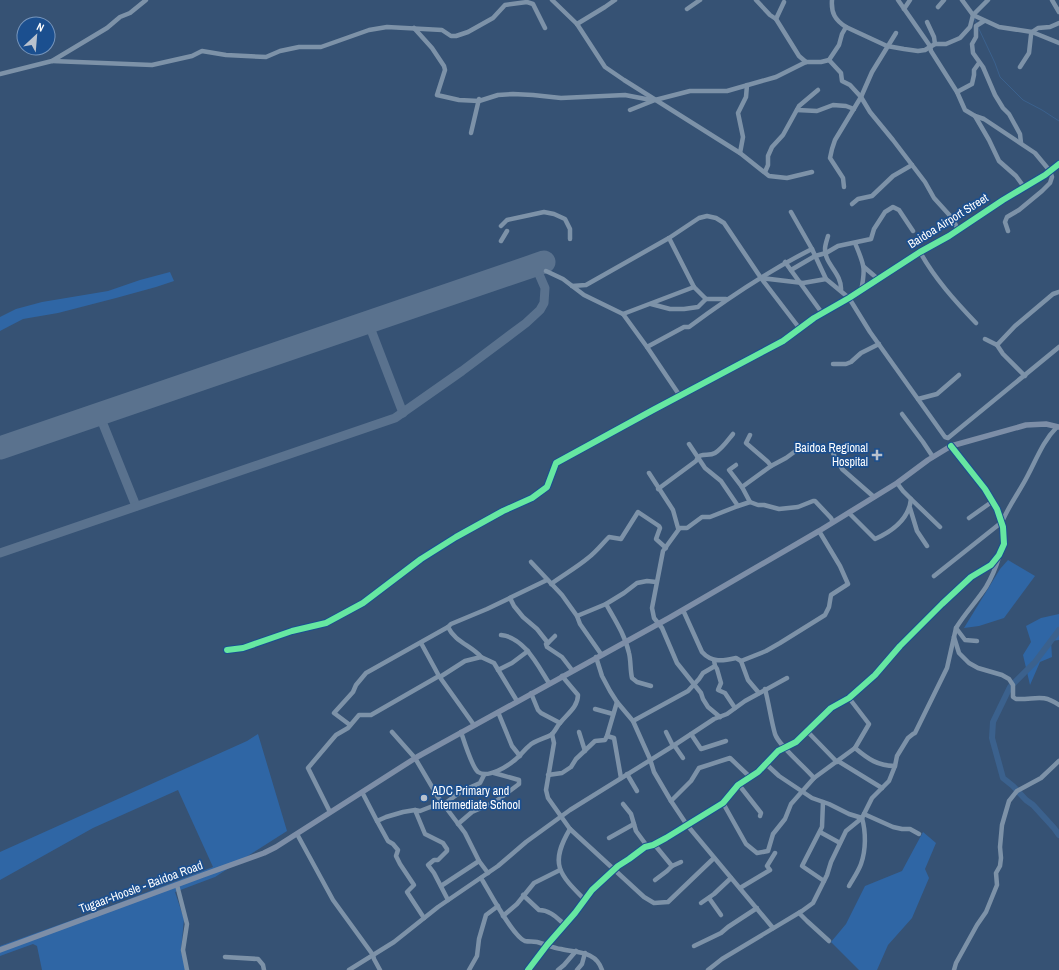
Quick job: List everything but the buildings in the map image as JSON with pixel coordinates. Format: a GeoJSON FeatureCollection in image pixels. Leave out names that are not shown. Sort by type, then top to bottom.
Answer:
{"type":"FeatureCollection","features":[{"type":"Feature","properties":{"kind":"main road"},"geometry":{"type":"LineString","coordinates":[[532,693],[683,610],[819,531],[897,483],[950,446],[1026,425],[1046,424],[1058,427]]}},
{"type":"Feature","properties":{"kind":"main road","name":"Tugaar-Hoosle - Baidoa Road"},"geometry":{"type":"LineString","coordinates":[[0,950],[264,852],[288,840],[415,758],[532,693]]}},
{"type":"Feature","properties":{"kind":"street"},"geometry":{"type":"LineString","coordinates":[[52,61],[107,28],[120,17],[130,13],[146,0]]}},
{"type":"Feature","properties":{"kind":"street"},"geometry":{"type":"LineString","coordinates":[[552,0],[577,24],[605,67],[740,153],[769,176],[787,178],[812,172]]}},
{"type":"Feature","properties":{"kind":"street"},"geometry":{"type":"LineString","coordinates":[[577,24],[614,0]]}},
{"type":"Feature","properties":{"kind":"street"},"geometry":{"type":"LineString","coordinates":[[687,9],[700,0]]}},
{"type":"Feature","properties":{"kind":"street"},"geometry":{"type":"LineString","coordinates":[[756,0],[770,15],[776,19],[799,56],[806,62]]}},
{"type":"Feature","properties":{"kind":"street"},"geometry":{"type":"LineString","coordinates":[[832,0],[832,11],[838,22],[887,46],[918,51],[925,50],[932,45],[946,44],[960,38],[970,27],[973,15],[988,0]]}},
{"type":"Feature","properties":{"kind":"street"},"geometry":{"type":"LineString","coordinates":[[898,0],[932,45]]}},
{"type":"Feature","properties":{"kind":"street"},"geometry":{"type":"LineString","coordinates":[[904,9],[910,0]]}},
{"type":"Feature","properties":{"kind":"street"},"geometry":{"type":"LineString","coordinates":[[938,7],[944,0]]}},
{"type":"Feature","properties":{"kind":"street"},"geometry":{"type":"LineString","coordinates":[[962,0],[973,15],[999,28],[1032,32],[1059,43]]}},
{"type":"Feature","properties":{"kind":"street"},"geometry":{"type":"LineString","coordinates":[[1052,0],[1059,12]]}},
{"type":"Feature","properties":{"kind":"street"},"geometry":{"type":"LineString","coordinates":[[0,74],[52,61],[152,65],[192,56],[202,51],[226,55],[266,57],[299,48],[321,47],[369,30],[387,27],[442,30],[451,36],[456,36],[468,32],[493,18],[505,5],[528,2],[533,4],[545,28]]}},
{"type":"Feature","properties":{"kind":"street"},"geometry":{"type":"LineString","coordinates":[[776,19],[784,2]]}},
{"type":"Feature","properties":{"kind":"street"},"geometry":{"type":"LineString","coordinates":[[970,27],[976,26],[984,21]]}},
{"type":"Feature","properties":{"kind":"street"},"geometry":{"type":"LineString","coordinates":[[927,22],[934,37],[931,51],[957,92],[965,110],[984,119],[1035,153],[1050,171],[1052,177],[1050,183],[1019,210],[1007,217],[1005,222],[1008,231]]}},
{"type":"Feature","properties":{"kind":"street"},"geometry":{"type":"LineString","coordinates":[[1020,66],[1029,53],[1032,32],[1038,28],[1050,27],[1059,23]]}},
{"type":"Feature","properties":{"kind":"street"},"geometry":{"type":"LineString","coordinates":[[630,110],[655,100],[690,91],[727,91],[747,86],[776,77],[806,62],[821,62],[829,60],[839,45],[846,26]]}},
{"type":"Feature","properties":{"kind":"street"},"geometry":{"type":"LineString","coordinates":[[976,26],[976,37],[972,44],[973,53],[983,67],[990,86],[999,102],[1009,114],[1020,134],[1021,143]]}},
{"type":"Feature","properties":{"kind":"street"},"geometry":{"type":"LineString","coordinates":[[414,28],[432,48],[444,66],[445,70],[437,95],[459,100],[480,99]]}},
{"type":"Feature","properties":{"kind":"street"},"geometry":{"type":"LineString","coordinates":[[844,187],[843,178],[830,158],[835,140],[861,97],[872,72],[896,33]]}},
{"type":"Feature","properties":{"kind":"street"},"geometry":{"type":"LineString","coordinates":[[829,60],[839,69],[842,81],[850,85],[861,97],[870,112],[925,182],[934,198],[955,223],[958,230]]}},
{"type":"Feature","properties":{"kind":"street"},"geometry":{"type":"LineString","coordinates":[[957,92],[972,84],[974,70],[979,63]]}},
{"type":"Feature","properties":{"kind":"street"},"geometry":{"type":"LineString","coordinates":[[740,153],[743,137],[738,113],[746,97],[747,86]]}},
{"type":"Feature","properties":{"kind":"street"},"geometry":{"type":"LineString","coordinates":[[765,172],[768,165],[769,152],[783,135],[803,102],[818,90]]}},
{"type":"Feature","properties":{"kind":"street"},"geometry":{"type":"LineString","coordinates":[[470,100],[479,101],[498,95],[513,94],[561,98],[625,95],[655,100]]}},
{"type":"Feature","properties":{"kind":"street"},"geometry":{"type":"LineString","coordinates":[[440,96],[456,100],[480,99]]}},
{"type":"Feature","properties":{"kind":"street"},"geometry":{"type":"LineString","coordinates":[[471,133],[480,99]]}},
{"type":"Feature","properties":{"kind":"street"},"geometry":{"type":"LineString","coordinates":[[797,110],[817,111],[833,105],[846,106],[854,109]]}},
{"type":"Feature","properties":{"kind":"street"},"geometry":{"type":"LineString","coordinates":[[975,116],[999,161],[1016,176],[1024,187]]}},
{"type":"Feature","properties":{"kind":"street","name":"Baidoa Airport Street"},"geometry":{"type":"LineString","coordinates":[[227,650],[243,648],[292,631],[326,623],[338,618],[363,603],[421,559],[456,537],[503,511],[532,498],[547,487],[556,463],[783,341],[822,313],[861,291],[1059,164]]}},
{"type":"Feature","properties":{"kind":"street"},"geometry":{"type":"LineString","coordinates":[[852,204],[858,199],[872,196],[893,176],[912,165]]}},
{"type":"Feature","properties":{"kind":"street"},"geometry":{"type":"LineString","coordinates":[[791,270],[815,256],[826,253],[838,246],[871,239],[874,229],[885,212],[893,207],[899,210],[913,230]]}},
{"type":"Feature","properties":{"kind":"street"},"geometry":{"type":"LineString","coordinates":[[501,226],[507,220],[544,212],[554,214],[565,219],[570,229],[570,238]]}},
{"type":"Feature","properties":{"kind":"street"},"geometry":{"type":"LineString","coordinates":[[790,212],[812,249],[826,279],[849,298],[879,344],[945,437],[948,438],[1059,347]]}},
{"type":"Feature","properties":{"kind":"street"},"geometry":{"type":"LineString","coordinates":[[572,286],[586,285],[669,238],[699,218],[707,216],[716,218],[724,223],[761,278],[800,329]]}},
{"type":"Feature","properties":{"kind":"street"},"geometry":{"type":"LineString","coordinates":[[955,223],[961,225],[969,223]]}},
{"type":"Feature","properties":{"kind":"street"},"geometry":{"type":"LineString","coordinates":[[501,242],[507,231]]}},
{"type":"Feature","properties":{"kind":"street"},"geometry":{"type":"LineString","coordinates":[[828,236],[825,249],[828,261],[841,282],[841,290]]}},
{"type":"Feature","properties":{"kind":"street"},"geometry":{"type":"LineString","coordinates":[[669,238],[694,287],[706,299],[727,299]]}},
{"type":"Feature","properties":{"kind":"street"},"geometry":{"type":"LineString","coordinates":[[855,243],[865,273],[861,291]]}},
{"type":"Feature","properties":{"kind":"street"},"geometry":{"type":"LineString","coordinates":[[647,347],[684,327],[689,327],[727,299],[785,262],[812,249]]}},
{"type":"Feature","properties":{"kind":"street"},"geometry":{"type":"LineString","coordinates":[[920,252],[931,271],[945,290],[976,323]]}},
{"type":"Feature","properties":{"kind":"street"},"geometry":{"type":"LineString","coordinates":[[785,262],[822,313]]}},
{"type":"Feature","properties":{"kind":"street"},"geometry":{"type":"LineString","coordinates":[[864,267],[878,279]]}},
{"type":"Feature","properties":{"kind":"street"},"geometry":{"type":"LineString","coordinates":[[546,271],[563,279],[589,298],[623,314],[680,396]]}},
{"type":"Feature","properties":{"kind":"street"},"geometry":{"type":"LineString","coordinates":[[761,278],[800,283],[826,279]]}},
{"type":"Feature","properties":{"kind":"street"},"geometry":{"type":"LineString","coordinates":[[623,314],[694,287]]}},
{"type":"Feature","properties":{"kind":"street"},"geometry":{"type":"LineString","coordinates":[[997,345],[1016,326],[1053,294],[1059,292]]}},
{"type":"Feature","properties":{"kind":"street"},"geometry":{"type":"LineString","coordinates":[[651,304],[670,309],[684,309],[698,307],[706,299]]}},
{"type":"Feature","properties":{"kind":"street"},"geometry":{"type":"LineString","coordinates":[[985,339],[997,345],[1003,354],[1025,376]]}},
{"type":"Feature","properties":{"kind":"street"},"geometry":{"type":"LineString","coordinates":[[833,364],[846,364],[861,353],[879,344]]}},
{"type":"Feature","properties":{"kind":"street"},"geometry":{"type":"LineString","coordinates":[[918,399],[937,394],[959,375]]}},
{"type":"Feature","properties":{"kind":"street"},"geometry":{"type":"LineString","coordinates":[[902,414],[933,457]]}},
{"type":"Feature","properties":{"kind":"street"},"geometry":{"type":"LineString","coordinates":[[934,576],[1002,522],[1007,509],[1028,475],[1043,444],[1058,427]]}},
{"type":"Feature","properties":{"kind":"street"},"geometry":{"type":"LineString","coordinates":[[658,489],[696,461],[698,457],[702,455],[711,455],[718,451],[733,434]]}},
{"type":"Feature","properties":{"kind":"street"},"geometry":{"type":"LineString","coordinates":[[750,435],[746,443],[771,466]]}},
{"type":"Feature","properties":{"kind":"street"},"geometry":{"type":"LineString","coordinates":[[689,444],[705,468],[721,480],[738,506]]}},
{"type":"Feature","properties":{"kind":"street"},"geometry":{"type":"LineString","coordinates":[[708,970],[722,959],[799,913],[812,903],[828,876],[831,862],[846,832],[863,816],[872,798],[889,781],[898,756],[908,738],[915,733],[942,680],[947,668],[956,628],[986,587],[995,569],[1004,544],[1004,527],[997,508],[985,489],[950,446]]}},
{"type":"Feature","properties":{"kind":"street"},"geometry":{"type":"LineString","coordinates":[[830,448],[842,469],[874,497]]}},
{"type":"Feature","properties":{"kind":"street"},"geometry":{"type":"LineString","coordinates":[[742,487],[771,466],[797,450]]}},
{"type":"Feature","properties":{"kind":"street"},"geometry":{"type":"LineString","coordinates":[[736,465],[729,470],[742,487],[750,502]]}},
{"type":"Feature","properties":{"kind":"street"},"geometry":{"type":"LineString","coordinates":[[649,474],[673,510],[676,524],[679,529]]}},
{"type":"Feature","properties":{"kind":"street"},"geometry":{"type":"LineString","coordinates":[[897,483],[903,491],[940,527]]}},
{"type":"Feature","properties":{"kind":"street"},"geometry":{"type":"LineString","coordinates":[[911,498],[910,508],[917,531],[927,546]]}},
{"type":"Feature","properties":{"kind":"street"},"geometry":{"type":"LineString","coordinates":[[720,717],[708,707],[701,693],[677,663],[658,623],[654,618],[652,608],[663,551],[679,529],[687,528],[702,517],[710,517],[750,502],[779,509],[798,507],[815,501],[833,522]]}},
{"type":"Feature","properties":{"kind":"street"},"geometry":{"type":"LineString","coordinates":[[969,518],[993,501]]}},
{"type":"Feature","properties":{"kind":"street"},"geometry":{"type":"LineString","coordinates":[[849,512],[875,540],[897,527],[910,508]]}},
{"type":"Feature","properties":{"kind":"street"},"geometry":{"type":"LineString","coordinates":[[551,584],[565,573],[578,566],[609,537],[621,539],[638,512],[660,526],[656,539],[666,548]]}},
{"type":"Feature","properties":{"kind":"street"},"geometry":{"type":"LineString","coordinates":[[741,661],[766,651],[825,615],[829,607],[831,595],[848,584],[840,566],[819,531]]}},
{"type":"Feature","properties":{"kind":"street"},"geometry":{"type":"LineString","coordinates":[[528,970],[592,890],[614,870],[647,846],[654,844],[722,803],[739,785],[751,778],[778,751],[796,742],[831,708],[849,698],[875,675],[900,646],[942,604],[971,577],[991,564],[999,555]]}},
{"type":"Feature","properties":{"kind":"street"},"geometry":{"type":"LineString","coordinates":[[531,562],[562,595],[577,616],[580,624],[599,656],[602,676],[617,702],[633,721],[650,759],[654,772],[671,801],[687,825],[773,928]]}},
{"type":"Feature","properties":{"kind":"street"},"geometry":{"type":"LineString","coordinates":[[350,726],[334,713],[353,692],[356,685],[366,674],[421,644],[451,624],[547,580]]}},
{"type":"Feature","properties":{"kind":"street"},"geometry":{"type":"LineString","coordinates":[[577,616],[606,604],[624,594],[637,583],[647,580],[656,582]]}},
{"type":"Feature","properties":{"kind":"street"},"geometry":{"type":"LineString","coordinates":[[510,598],[514,606],[523,617],[537,629],[548,643]]}},
{"type":"Feature","properties":{"kind":"street"},"geometry":{"type":"LineString","coordinates":[[606,604],[626,641],[630,656],[632,678],[637,682],[651,686]]}},
{"type":"Feature","properties":{"kind":"street"},"geometry":{"type":"LineString","coordinates":[[683,610],[702,652],[706,657],[723,661],[736,658],[741,661],[748,680],[760,693]]}},
{"type":"Feature","properties":{"kind":"street"},"geometry":{"type":"LineString","coordinates":[[448,627],[458,640],[476,650],[482,657],[494,663],[517,701]]}},
{"type":"Feature","properties":{"kind":"street"},"geometry":{"type":"LineString","coordinates":[[956,628],[965,640],[977,641]]}},
{"type":"Feature","properties":{"kind":"street"},"geometry":{"type":"LineString","coordinates":[[501,636],[506,636],[518,642],[528,651],[550,683]]}},
{"type":"Feature","properties":{"kind":"street"},"geometry":{"type":"LineString","coordinates":[[555,636],[546,644],[547,647],[562,657],[572,670]]}},
{"type":"Feature","properties":{"kind":"street"},"geometry":{"type":"LineString","coordinates":[[954,636],[959,653],[969,663],[978,668],[1002,675],[1009,679],[1013,685],[1013,697],[1016,699],[1040,697],[1049,699],[1059,705]]}},
{"type":"Feature","properties":{"kind":"street"},"geometry":{"type":"LineString","coordinates":[[421,644],[439,676],[474,725]]}},
{"type":"Feature","properties":{"kind":"street"},"geometry":{"type":"LineString","coordinates":[[498,670],[512,663],[528,651]]}},
{"type":"Feature","properties":{"kind":"street"},"geometry":{"type":"LineString","coordinates":[[330,812],[308,768],[333,739],[350,726],[359,714],[371,715],[465,661],[482,657]]}},
{"type":"Feature","properties":{"kind":"street"},"geometry":{"type":"LineString","coordinates":[[714,660],[721,683],[718,690],[725,693],[735,708]]}},
{"type":"Feature","properties":{"kind":"street"},"geometry":{"type":"LineString","coordinates":[[633,721],[688,691],[703,673],[715,666]]}},
{"type":"Feature","properties":{"kind":"street"},"geometry":{"type":"LineString","coordinates":[[461,732],[469,756],[477,771],[484,775],[494,773],[515,761],[529,746],[552,734],[569,714],[578,699],[578,695],[562,676]]}},
{"type":"Feature","properties":{"kind":"street"},"geometry":{"type":"LineString","coordinates":[[349,970],[394,942],[448,900],[488,873],[570,810],[650,759],[674,746],[714,719],[787,678]]}},
{"type":"Feature","properties":{"kind":"street"},"geometry":{"type":"LineString","coordinates":[[765,690],[769,702],[770,719],[774,725],[776,736],[784,747],[814,778]]}},
{"type":"Feature","properties":{"kind":"street"},"geometry":{"type":"LineString","coordinates":[[532,693],[538,710],[560,723]]}},
{"type":"Feature","properties":{"kind":"street"},"geometry":{"type":"LineString","coordinates":[[768,851],[773,834],[785,819],[791,804],[814,778],[855,748],[869,724],[849,698]]}},
{"type":"Feature","properties":{"kind":"street"},"geometry":{"type":"LineString","coordinates":[[548,776],[562,773],[571,767],[576,759],[595,741],[605,740],[617,702]]}},
{"type":"Feature","properties":{"kind":"street"},"geometry":{"type":"LineString","coordinates":[[595,708],[613,714]]}},
{"type":"Feature","properties":{"kind":"street"},"geometry":{"type":"LineString","coordinates":[[498,712],[512,746],[520,756]]}},
{"type":"Feature","properties":{"kind":"street"},"geometry":{"type":"LineString","coordinates":[[807,731],[837,762],[882,788]]}},
{"type":"Feature","properties":{"kind":"street"},"geometry":{"type":"LineString","coordinates":[[392,732],[415,758],[434,790],[465,833],[479,861],[488,873]]}},
{"type":"Feature","properties":{"kind":"street"},"geometry":{"type":"LineString","coordinates":[[579,732],[585,750]]}},
{"type":"Feature","properties":{"kind":"street"},"geometry":{"type":"LineString","coordinates":[[666,732],[683,758]]}},
{"type":"Feature","properties":{"kind":"street"},"geometry":{"type":"LineString","coordinates":[[552,734],[554,743],[546,790],[548,798],[570,829],[644,897],[654,903],[668,902],[714,858]]}},
{"type":"Feature","properties":{"kind":"street"},"geometry":{"type":"LineString","coordinates":[[691,734],[701,750],[726,741]]}},
{"type":"Feature","properties":{"kind":"street"},"geometry":{"type":"LineString","coordinates":[[607,736],[614,738],[621,778]]}},
{"type":"Feature","properties":{"kind":"street"},"geometry":{"type":"LineString","coordinates":[[855,748],[866,758],[885,766],[895,766]]}},
{"type":"Feature","properties":{"kind":"street"},"geometry":{"type":"LineString","coordinates":[[671,801],[696,775],[699,768],[707,764],[730,758],[751,778]]}},
{"type":"Feature","properties":{"kind":"street"},"geometry":{"type":"LineString","coordinates":[[954,970],[956,963],[986,912],[996,885],[996,873],[1000,866],[1001,858],[1000,847],[1002,825],[1009,801],[1017,791],[1041,778],[1059,761]]}},
{"type":"Feature","properties":{"kind":"street"},"geometry":{"type":"LineString","coordinates":[[766,764],[779,776],[812,798],[829,804],[849,814],[863,816],[893,827],[910,829],[919,834]]}},
{"type":"Feature","properties":{"kind":"street"},"geometry":{"type":"LineString","coordinates":[[458,824],[472,812],[495,802],[519,784],[519,780],[494,773]]}},
{"type":"Feature","properties":{"kind":"street"},"geometry":{"type":"LineString","coordinates":[[627,774],[637,791]]}},
{"type":"Feature","properties":{"kind":"street"},"geometry":{"type":"LineString","coordinates":[[377,822],[386,817],[415,810],[420,811],[438,804],[444,804],[462,791],[480,783],[484,775]]}},
{"type":"Feature","properties":{"kind":"street"},"geometry":{"type":"LineString","coordinates":[[739,785],[757,807],[761,813],[760,816]]}},
{"type":"Feature","properties":{"kind":"street"},"geometry":{"type":"LineString","coordinates":[[362,792],[388,841],[394,844],[398,850],[396,856],[414,885],[407,892],[424,918]]}},
{"type":"Feature","properties":{"kind":"street"},"geometry":{"type":"LineString","coordinates":[[823,802],[822,827],[802,866],[824,881]]}},
{"type":"Feature","properties":{"kind":"street"},"geometry":{"type":"LineString","coordinates":[[722,803],[746,844],[757,853],[768,851],[776,853],[767,866],[770,870],[740,888]]}},
{"type":"Feature","properties":{"kind":"street"},"geometry":{"type":"LineString","coordinates":[[623,804],[631,814],[636,831],[647,846]]}},
{"type":"Feature","properties":{"kind":"street"},"geometry":{"type":"LineString","coordinates":[[415,810],[426,834],[443,843],[447,849],[447,851],[438,860],[434,860],[428,865],[442,886],[448,900]]}},
{"type":"Feature","properties":{"kind":"street"},"geometry":{"type":"LineString","coordinates":[[849,886],[861,865],[863,856],[865,845],[863,816]]}},
{"type":"Feature","properties":{"kind":"street"},"geometry":{"type":"LineString","coordinates":[[610,838],[634,824]]}},
{"type":"Feature","properties":{"kind":"street"},"geometry":{"type":"LineString","coordinates":[[570,829],[558,857],[560,870],[566,881],[585,900]]}},
{"type":"Feature","properties":{"kind":"street"},"geometry":{"type":"LineString","coordinates":[[820,832],[840,843]]}},
{"type":"Feature","properties":{"kind":"street"},"geometry":{"type":"LineString","coordinates":[[296,834],[333,900],[373,955],[380,970]]}},
{"type":"Feature","properties":{"kind":"street"},"geometry":{"type":"LineString","coordinates":[[654,844],[672,866]]}},
{"type":"Feature","properties":{"kind":"street"},"geometry":{"type":"LineString","coordinates":[[442,886],[479,861]]}},
{"type":"Feature","properties":{"kind":"street"},"geometry":{"type":"LineString","coordinates":[[655,880],[672,866],[682,862]]}},
{"type":"Feature","properties":{"kind":"street"},"geometry":{"type":"LineString","coordinates":[[503,916],[534,884],[560,870]]}},
{"type":"Feature","properties":{"kind":"street"},"geometry":{"type":"LineString","coordinates":[[481,878],[513,931],[524,941],[536,942],[560,949],[585,953],[593,956],[599,963],[602,970]]}},
{"type":"Feature","properties":{"kind":"street"},"geometry":{"type":"LineString","coordinates":[[701,903],[709,898],[731,878]]}},
{"type":"Feature","properties":{"kind":"street"},"geometry":{"type":"LineString","coordinates":[[176,885],[187,924],[183,950],[187,970]]}},
{"type":"Feature","properties":{"kind":"street"},"geometry":{"type":"LineString","coordinates":[[523,895],[539,910],[544,910],[554,915],[564,924]]}},
{"type":"Feature","properties":{"kind":"street"},"geometry":{"type":"LineString","coordinates":[[709,898],[721,915]]}},
{"type":"Feature","properties":{"kind":"street"},"geometry":{"type":"LineString","coordinates":[[469,970],[477,956],[479,939],[486,915],[498,906]]}},
{"type":"Feature","properties":{"kind":"street"},"geometry":{"type":"LineString","coordinates":[[694,946],[721,933],[757,908]]}},
{"type":"Feature","properties":{"kind":"street"},"geometry":{"type":"LineString","coordinates":[[799,913],[829,941]]}},
{"type":"Feature","properties":{"kind":"street"},"geometry":{"type":"LineString","coordinates":[[558,970],[576,951]]}},
{"type":"Feature","properties":{"kind":"street"},"geometry":{"type":"LineString","coordinates":[[577,970],[582,964],[585,953]]}},
{"type":"Feature","properties":{"kind":"street"},"geometry":{"type":"LineString","coordinates":[[224,957],[258,959],[263,965],[264,970]]}},
{"type":"Feature","properties":{"kind":"shaded area"},"geometry":{"type":"Polygon","coordinates":[[[170,272],[174,281],[58,313],[23,319],[0,331],[0,317],[16,309],[42,302],[108,291],[170,272]]]}},
{"type":"Feature","properties":{"kind":"shaded area"},"geometry":{"type":"Polygon","coordinates":[[[1008,560],[1035,576],[1004,618],[979,626],[964,628],[1000,569],[1008,560]]]}},
{"type":"Feature","properties":{"kind":"shaded area"},"geometry":{"type":"Polygon","coordinates":[[[1059,614],[1059,640],[1051,641],[1052,657],[1040,662],[1030,685],[1023,655],[1031,642],[1026,626],[1041,618],[1059,614]]]}},
{"type":"Feature","properties":{"kind":"shaded area"},"geometry":{"type":"Polygon","coordinates":[[[258,734],[287,831],[215,877],[175,892],[184,919],[181,951],[186,970],[42,970],[37,946],[33,944],[0,956],[0,946],[213,867],[178,790],[93,828],[0,880],[0,852],[247,741],[258,734]]]}},
{"type":"Feature","properties":{"kind":"shaded area"},"geometry":{"type":"Polygon","coordinates":[[[923,832],[936,843],[925,869],[929,878],[912,918],[888,945],[877,970],[859,970],[831,942],[846,924],[865,886],[902,871],[923,832]]]}},
{"type":"Feature","properties":{"kind":"waterway"},"geometry":{"type":"LineString","coordinates":[[974,18],[977,24]]}},
{"type":"Feature","properties":{"kind":"waterway"},"geometry":{"type":"LineString","coordinates":[[978,27],[1000,77],[1023,100],[1059,121]]}},
{"type":"Feature","properties":{"kind":"waterway"},"geometry":{"type":"LineString","coordinates":[[1059,630],[1035,662],[1010,687],[993,722],[992,738],[1003,778],[1033,805],[1059,835]]}},
{"type":"Feature","properties":{"kind":"taxiway"},"geometry":{"type":"LineString","coordinates":[[0,553],[395,418],[462,371],[526,323],[540,310],[544,303],[545,288],[535,265]]}},
{"type":"Feature","properties":{"kind":"taxiway"},"geometry":{"type":"LineString","coordinates":[[368,322],[403,413]]}},
{"type":"Feature","properties":{"kind":"taxiway"},"geometry":{"type":"LineString","coordinates":[[99,414],[136,506]]}},
{"type":"Feature","properties":{"kind":"runway"},"geometry":{"type":"LineString","coordinates":[[0,448],[544,262]]}},
{"type":"Feature","properties":{"kind":"cycle path"},"geometry":{"type":"LineString","coordinates":[[227,650],[243,648],[292,631],[326,623],[363,603],[421,559],[456,537],[503,511],[532,498],[547,487],[556,463],[783,341],[814,318],[849,298],[920,252],[949,236],[1003,200],[1045,175],[1059,164]]}},
{"type":"Feature","properties":{"kind":"cycle path"},"geometry":{"type":"LineString","coordinates":[[528,970],[592,890],[618,866],[645,847],[653,845],[666,838],[723,803],[738,785],[758,772],[778,751],[796,742],[831,708],[849,698],[875,675],[900,646],[942,604],[971,577],[991,565],[999,555],[1004,544],[1003,527],[997,509],[985,489],[951,446]]}},
{"type":"Feature","properties":{"kind":"place","name":"Baidoa Regional Hospital"},"geometry":{"type":"Point","coordinates":[877,455]}},
{"type":"Feature","properties":{"kind":"place","name":"ADC Primary and Intermediate School"},"geometry":{"type":"Point","coordinates":[424,798]}}]}
